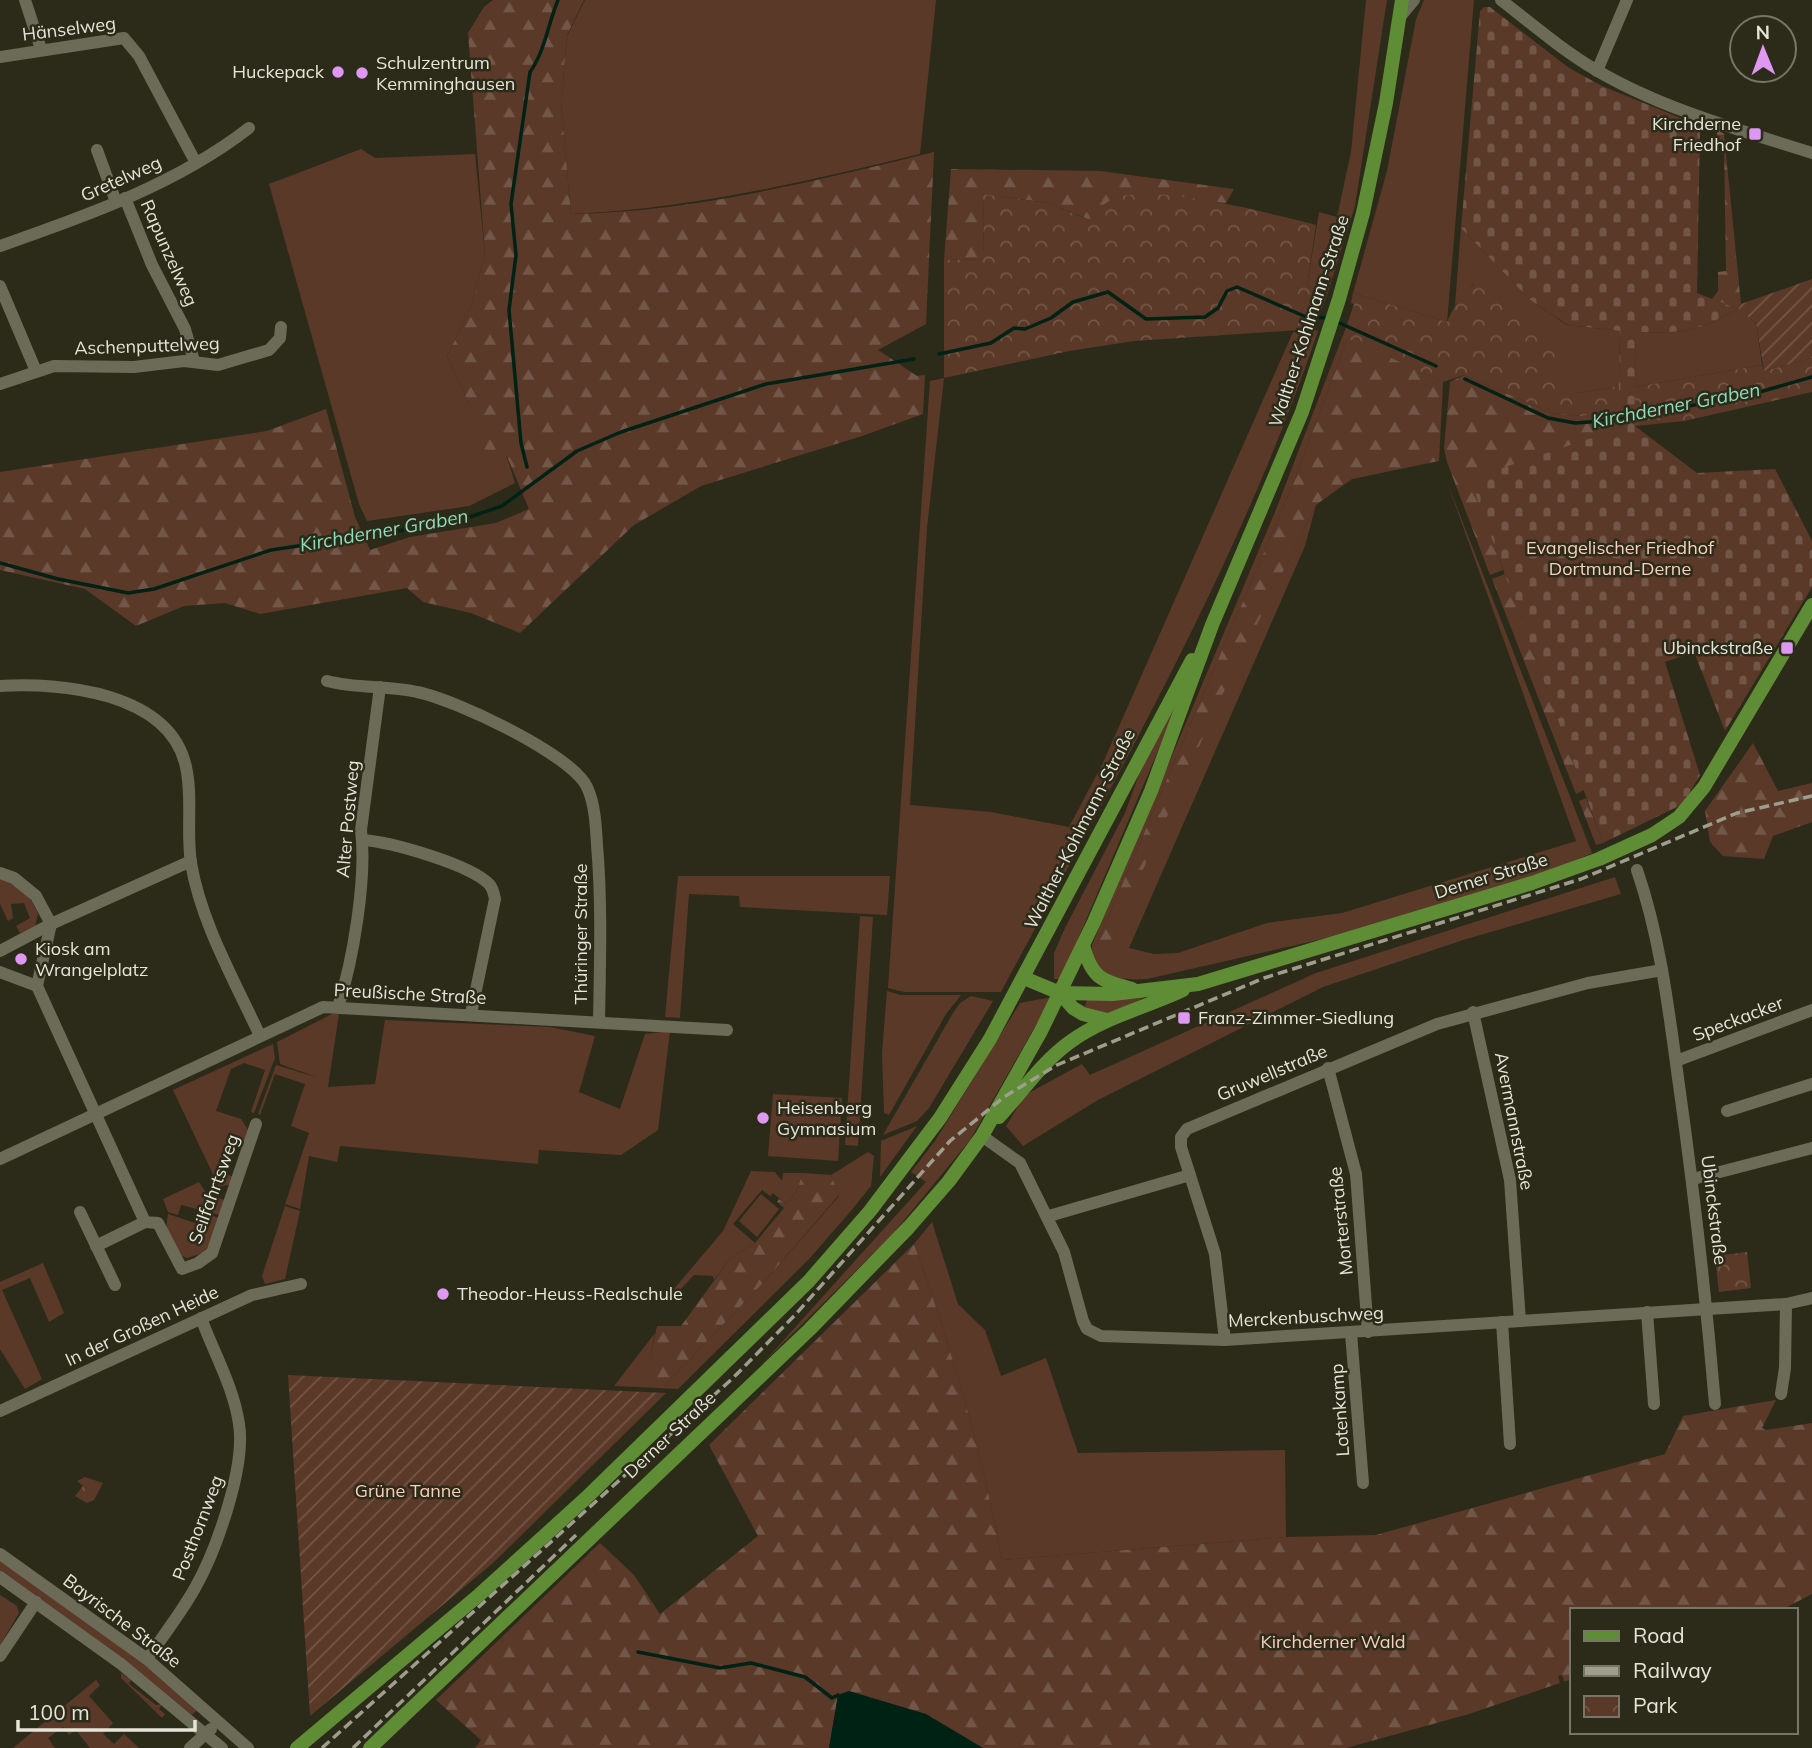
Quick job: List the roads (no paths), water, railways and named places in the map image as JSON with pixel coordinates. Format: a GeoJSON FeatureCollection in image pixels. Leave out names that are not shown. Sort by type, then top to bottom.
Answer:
{"type":"FeatureCollection","features":[{"type":"Feature","properties":{"kind":"main road","name":"Walther-Kohlmann-Straße"},"geometry":{"type":"LineString","coordinates":[[982,1136],[1060,993],[1083,945],[1151,791],[1212,625],[1284,457],[1329,333],[1375,163],[1402,0]]}},
{"type":"Feature","properties":{"kind":"main road","name":"Derner Straße"},"geometry":{"type":"LineString","coordinates":[[1060,993],[1112,994],[1198,984],[1566,872],[1627,848],[1668,827],[1693,803],[1721,762],[1812,606]]}},
{"type":"Feature","properties":{"kind":"main road","name":"Walther-Kohlmann-Straße"},"geometry":{"type":"LineString","coordinates":[[870,1211],[940,1118],[1024,978],[1163,710],[1212,625]]}},
{"type":"Feature","properties":{"kind":"main road"},"geometry":{"type":"LineString","coordinates":[[1083,945],[1090,969],[1097,976],[1138,992]]}},
{"type":"Feature","properties":{"kind":"main road"},"geometry":{"type":"LineString","coordinates":[[1024,978],[1060,993],[1073,1008],[1107,1020]]}},
{"type":"Feature","properties":{"kind":"main road"},"geometry":{"type":"LineString","coordinates":[[982,1136],[1058,1052],[1107,1020],[1198,984]]}},
{"type":"Feature","properties":{"kind":"main road","name":"Derner Straße"},"geometry":{"type":"LineString","coordinates":[[370,1748],[818,1321],[918,1218],[982,1136]]}},
{"type":"Feature","properties":{"kind":"main road","name":"Derner Straße"},"geometry":{"type":"LineString","coordinates":[[297,1748],[479,1595],[586,1498],[809,1281],[870,1211]]}},
{"type":"Feature","properties":{"kind":"street"},"geometry":{"type":"LineString","coordinates":[[25,0],[41,49]]}},
{"type":"Feature","properties":{"kind":"street","name":"Walther-Kohlmann-Straße"},"geometry":{"type":"LineString","coordinates":[[1400,17],[1414,0]]}},
{"type":"Feature","properties":{"kind":"street"},"geometry":{"type":"LineString","coordinates":[[1501,0],[1597,71],[1653,98],[1812,153]]}},
{"type":"Feature","properties":{"kind":"street"},"geometry":{"type":"LineString","coordinates":[[1597,71],[1627,0]]}},
{"type":"Feature","properties":{"kind":"street","name":"Hänselweg"},"geometry":{"type":"LineString","coordinates":[[0,57],[115,37],[129,41],[195,163]]}},
{"type":"Feature","properties":{"kind":"street","name":"Gretelweg"},"geometry":{"type":"LineString","coordinates":[[0,246],[121,200],[195,163],[249,128]]}},
{"type":"Feature","properties":{"kind":"street","name":"Rapunzelweg"},"geometry":{"type":"LineString","coordinates":[[97,150],[185,329],[194,361]]}},
{"type":"Feature","properties":{"kind":"street"},"geometry":{"type":"LineString","coordinates":[[0,286],[36,370]]}},
{"type":"Feature","properties":{"kind":"street","name":"Aschenputtelweg"},"geometry":{"type":"LineString","coordinates":[[0,384],[54,366],[117,367],[194,361],[218,365],[269,350],[280,338],[281,327]]}},
{"type":"Feature","properties":{"kind":"street"},"geometry":{"type":"LineString","coordinates":[[327,681],[351,687],[380,687]]}},
{"type":"Feature","properties":{"kind":"street"},"geometry":{"type":"LineString","coordinates":[[0,686],[62,686],[93,692],[124,702],[164,729],[186,764],[191,861],[213,935],[260,1036]]}},
{"type":"Feature","properties":{"kind":"street","name":"Alter Postweg"},"geometry":{"type":"LineString","coordinates":[[338,1007],[352,939],[364,852],[365,795],[380,687]]}},
{"type":"Feature","properties":{"kind":"street","name":"Thüringer Straße"},"geometry":{"type":"LineString","coordinates":[[380,687],[442,699],[490,718],[549,754],[587,786],[596,825],[602,907],[599,1021]]}},
{"type":"Feature","properties":{"kind":"street"},"geometry":{"type":"LineString","coordinates":[[363,840],[434,857],[481,878],[494,890],[495,899],[471,1014]]}},
{"type":"Feature","properties":{"kind":"street"},"geometry":{"type":"LineString","coordinates":[[0,951],[51,924],[191,861]]}},
{"type":"Feature","properties":{"kind":"street","name":"Ubinckstraße"},"geometry":{"type":"LineString","coordinates":[[1637,870],[1652,915],[1662,970],[1709,1308]]}},
{"type":"Feature","properties":{"kind":"street"},"geometry":{"type":"LineString","coordinates":[[0,873],[14,878],[36,896],[51,924],[37,986],[0,972]]}},
{"type":"Feature","properties":{"kind":"street","name":"Gruwellstraße"},"geometry":{"type":"LineString","coordinates":[[1226,1340],[1215,1254],[1181,1147],[1181,1137],[1187,1129],[1328,1068],[1473,1013],[1588,983],[1662,970]]}},
{"type":"Feature","properties":{"kind":"street","name":"Seilfahrtsweg"},"geometry":{"type":"LineString","coordinates":[[37,986],[145,1222],[159,1223],[182,1269],[198,1264],[212,1253],[256,1124]]}},
{"type":"Feature","properties":{"kind":"street","name":"Preußische Straße"},"geometry":{"type":"LineString","coordinates":[[0,1159],[323,1007],[727,1030]]}},
{"type":"Feature","properties":{"kind":"street","name":"Speckacker"},"geometry":{"type":"LineString","coordinates":[[1676,1061],[1812,1010]]}},
{"type":"Feature","properties":{"kind":"street","name":"Avermannstraße"},"geometry":{"type":"LineString","coordinates":[[1473,1013],[1510,1180],[1520,1321]]}},
{"type":"Feature","properties":{"kind":"street","name":"Morterstraße"},"geometry":{"type":"LineString","coordinates":[[1328,1068],[1356,1174],[1368,1332]]}},
{"type":"Feature","properties":{"kind":"street"},"geometry":{"type":"LineString","coordinates":[[1727,1111],[1812,1084]]}},
{"type":"Feature","properties":{"kind":"street","name":"Merckenbuschweg"},"geometry":{"type":"LineString","coordinates":[[982,1136],[1020,1163],[1049,1216],[1064,1252],[1083,1321],[1094,1334],[1101,1336],[1226,1340],[1786,1304],[1812,1298]]}},
{"type":"Feature","properties":{"kind":"street"},"geometry":{"type":"LineString","coordinates":[[1693,1179],[1812,1148]]}},
{"type":"Feature","properties":{"kind":"street"},"geometry":{"type":"LineString","coordinates":[[1049,1216],[1190,1175]]}},
{"type":"Feature","properties":{"kind":"street"},"geometry":{"type":"LineString","coordinates":[[80,1212],[115,1285]]}},
{"type":"Feature","properties":{"kind":"street"},"geometry":{"type":"LineString","coordinates":[[96,1246],[145,1222]]}},
{"type":"Feature","properties":{"kind":"street","name":"In der Großen Heide"},"geometry":{"type":"LineString","coordinates":[[0,1411],[252,1295],[301,1284]]}},
{"type":"Feature","properties":{"kind":"street"},"geometry":{"type":"LineString","coordinates":[[1780,1394],[1785,1368],[1786,1304]]}},
{"type":"Feature","properties":{"kind":"street"},"geometry":{"type":"LineString","coordinates":[[1709,1308],[1715,1404]]}},
{"type":"Feature","properties":{"kind":"street"},"geometry":{"type":"LineString","coordinates":[[1647,1312],[1654,1404]]}},
{"type":"Feature","properties":{"kind":"street","name":"Posthornweg"},"geometry":{"type":"LineString","coordinates":[[147,1660],[196,1588],[237,1477],[241,1437],[235,1406],[201,1318]]}},
{"type":"Feature","properties":{"kind":"street"},"geometry":{"type":"LineString","coordinates":[[1502,1322],[1510,1444]]}},
{"type":"Feature","properties":{"kind":"street","name":"Lotenkamp"},"geometry":{"type":"LineString","coordinates":[[1351,1333],[1363,1483]]}},
{"type":"Feature","properties":{"kind":"street","name":"Bayrische Straße"},"geometry":{"type":"LineString","coordinates":[[0,1554],[147,1660],[248,1748]]}},
{"type":"Feature","properties":{"kind":"street","name":"Bayrische Straße"},"geometry":{"type":"LineString","coordinates":[[0,1577],[36,1602],[222,1748]]}},
{"type":"Feature","properties":{"kind":"street"},"geometry":{"type":"LineString","coordinates":[[0,1656],[36,1602]]}},
{"type":"Feature","properties":{"kind":"street"},"geometry":{"type":"LineString","coordinates":[[190,1748],[219,1722]]}},
{"type":"Feature","properties":{"kind":"waterway"},"geometry":{"type":"LineString","coordinates":[[527,467],[521,443],[509,310],[516,255],[511,204],[530,72],[543,46],[558,0]]}},
{"type":"Feature","properties":{"kind":"waterway","name":"Kirchderner Graben"},"geometry":{"type":"LineString","coordinates":[[939,354],[991,343],[1014,328],[1025,329],[1051,318],[1073,302],[1108,292],[1146,319],[1205,317],[1218,308],[1227,291],[1237,287],[1304,316],[1328,318]]}},
{"type":"Feature","properties":{"kind":"waterway","name":"Kirchderner Graben"},"geometry":{"type":"LineString","coordinates":[[1335,321],[1436,366]]}},
{"type":"Feature","properties":{"kind":"waterway","name":"Kirchderner Graben"},"geometry":{"type":"LineString","coordinates":[[0,563],[58,579],[128,593],[154,589],[271,550],[452,523],[502,506],[577,451],[621,432],[766,384],[914,359]]}},
{"type":"Feature","properties":{"kind":"waterway","name":"Kirchderner Graben"},"geometry":{"type":"LineString","coordinates":[[1465,379],[1548,418],[1575,423],[1617,420],[1756,393],[1812,377]]}},
{"type":"Feature","properties":{"kind":"waterway"},"geometry":{"type":"LineString","coordinates":[[638,1652],[720,1668],[751,1663],[805,1677],[832,1698],[838,1695]]}},
{"type":"Feature","properties":{"kind":"railway"},"geometry":{"type":"LineString","coordinates":[[322,1748],[733,1378],[795,1315],[950,1141],[1004,1097],[1057,1065],[1264,978],[1581,879],[1737,813],[1812,796]]}},
{"type":"Feature","properties":{"kind":"railway"},"geometry":{"type":"LineString","coordinates":[[353,1748],[576,1535]]}},
{"type":"Feature","properties":{"kind":"place","name":"Huckepack"},"geometry":{"type":"Point","coordinates":[338,72]}},
{"type":"Feature","properties":{"kind":"place","name":"Schulzentrum Kemminghausen"},"geometry":{"type":"Point","coordinates":[362,73]}},
{"type":"Feature","properties":{"kind":"place","name":"Kirchderne Friedhof"},"geometry":{"type":"Point","coordinates":[1755,134]}},
{"type":"Feature","properties":{"kind":"place","name":"Ubinckstraße"},"geometry":{"type":"Point","coordinates":[1787,648]}},
{"type":"Feature","properties":{"kind":"place","name":"Kiosk am Wrangelplatz"},"geometry":{"type":"Point","coordinates":[21,959]}},
{"type":"Feature","properties":{"kind":"place","name":"Franz-Zimmer-Siedlung"},"geometry":{"type":"Point","coordinates":[1184,1018]}},
{"type":"Feature","properties":{"kind":"place","name":"Heisenberg Gymnasium"},"geometry":{"type":"Point","coordinates":[763,1118]}},
{"type":"Feature","properties":{"kind":"place","name":"Theodor-Heuss-Realschule"},"geometry":{"type":"Point","coordinates":[443,1294]}},
{"type":"Feature","properties":{"kind":"park label","name":"Evangelischer Friedhof Dortmund-Derne"},"geometry":{"type":"Point","coordinates":[1620,558]}},
{"type":"Feature","properties":{"kind":"park label","name":"Grüne Tanne"},"geometry":{"type":"Point","coordinates":[408,1491]}},
{"type":"Feature","properties":{"kind":"park label","name":"Kirchderner Wald"},"geometry":{"type":"Point","coordinates":[1333,1642]}}]}
